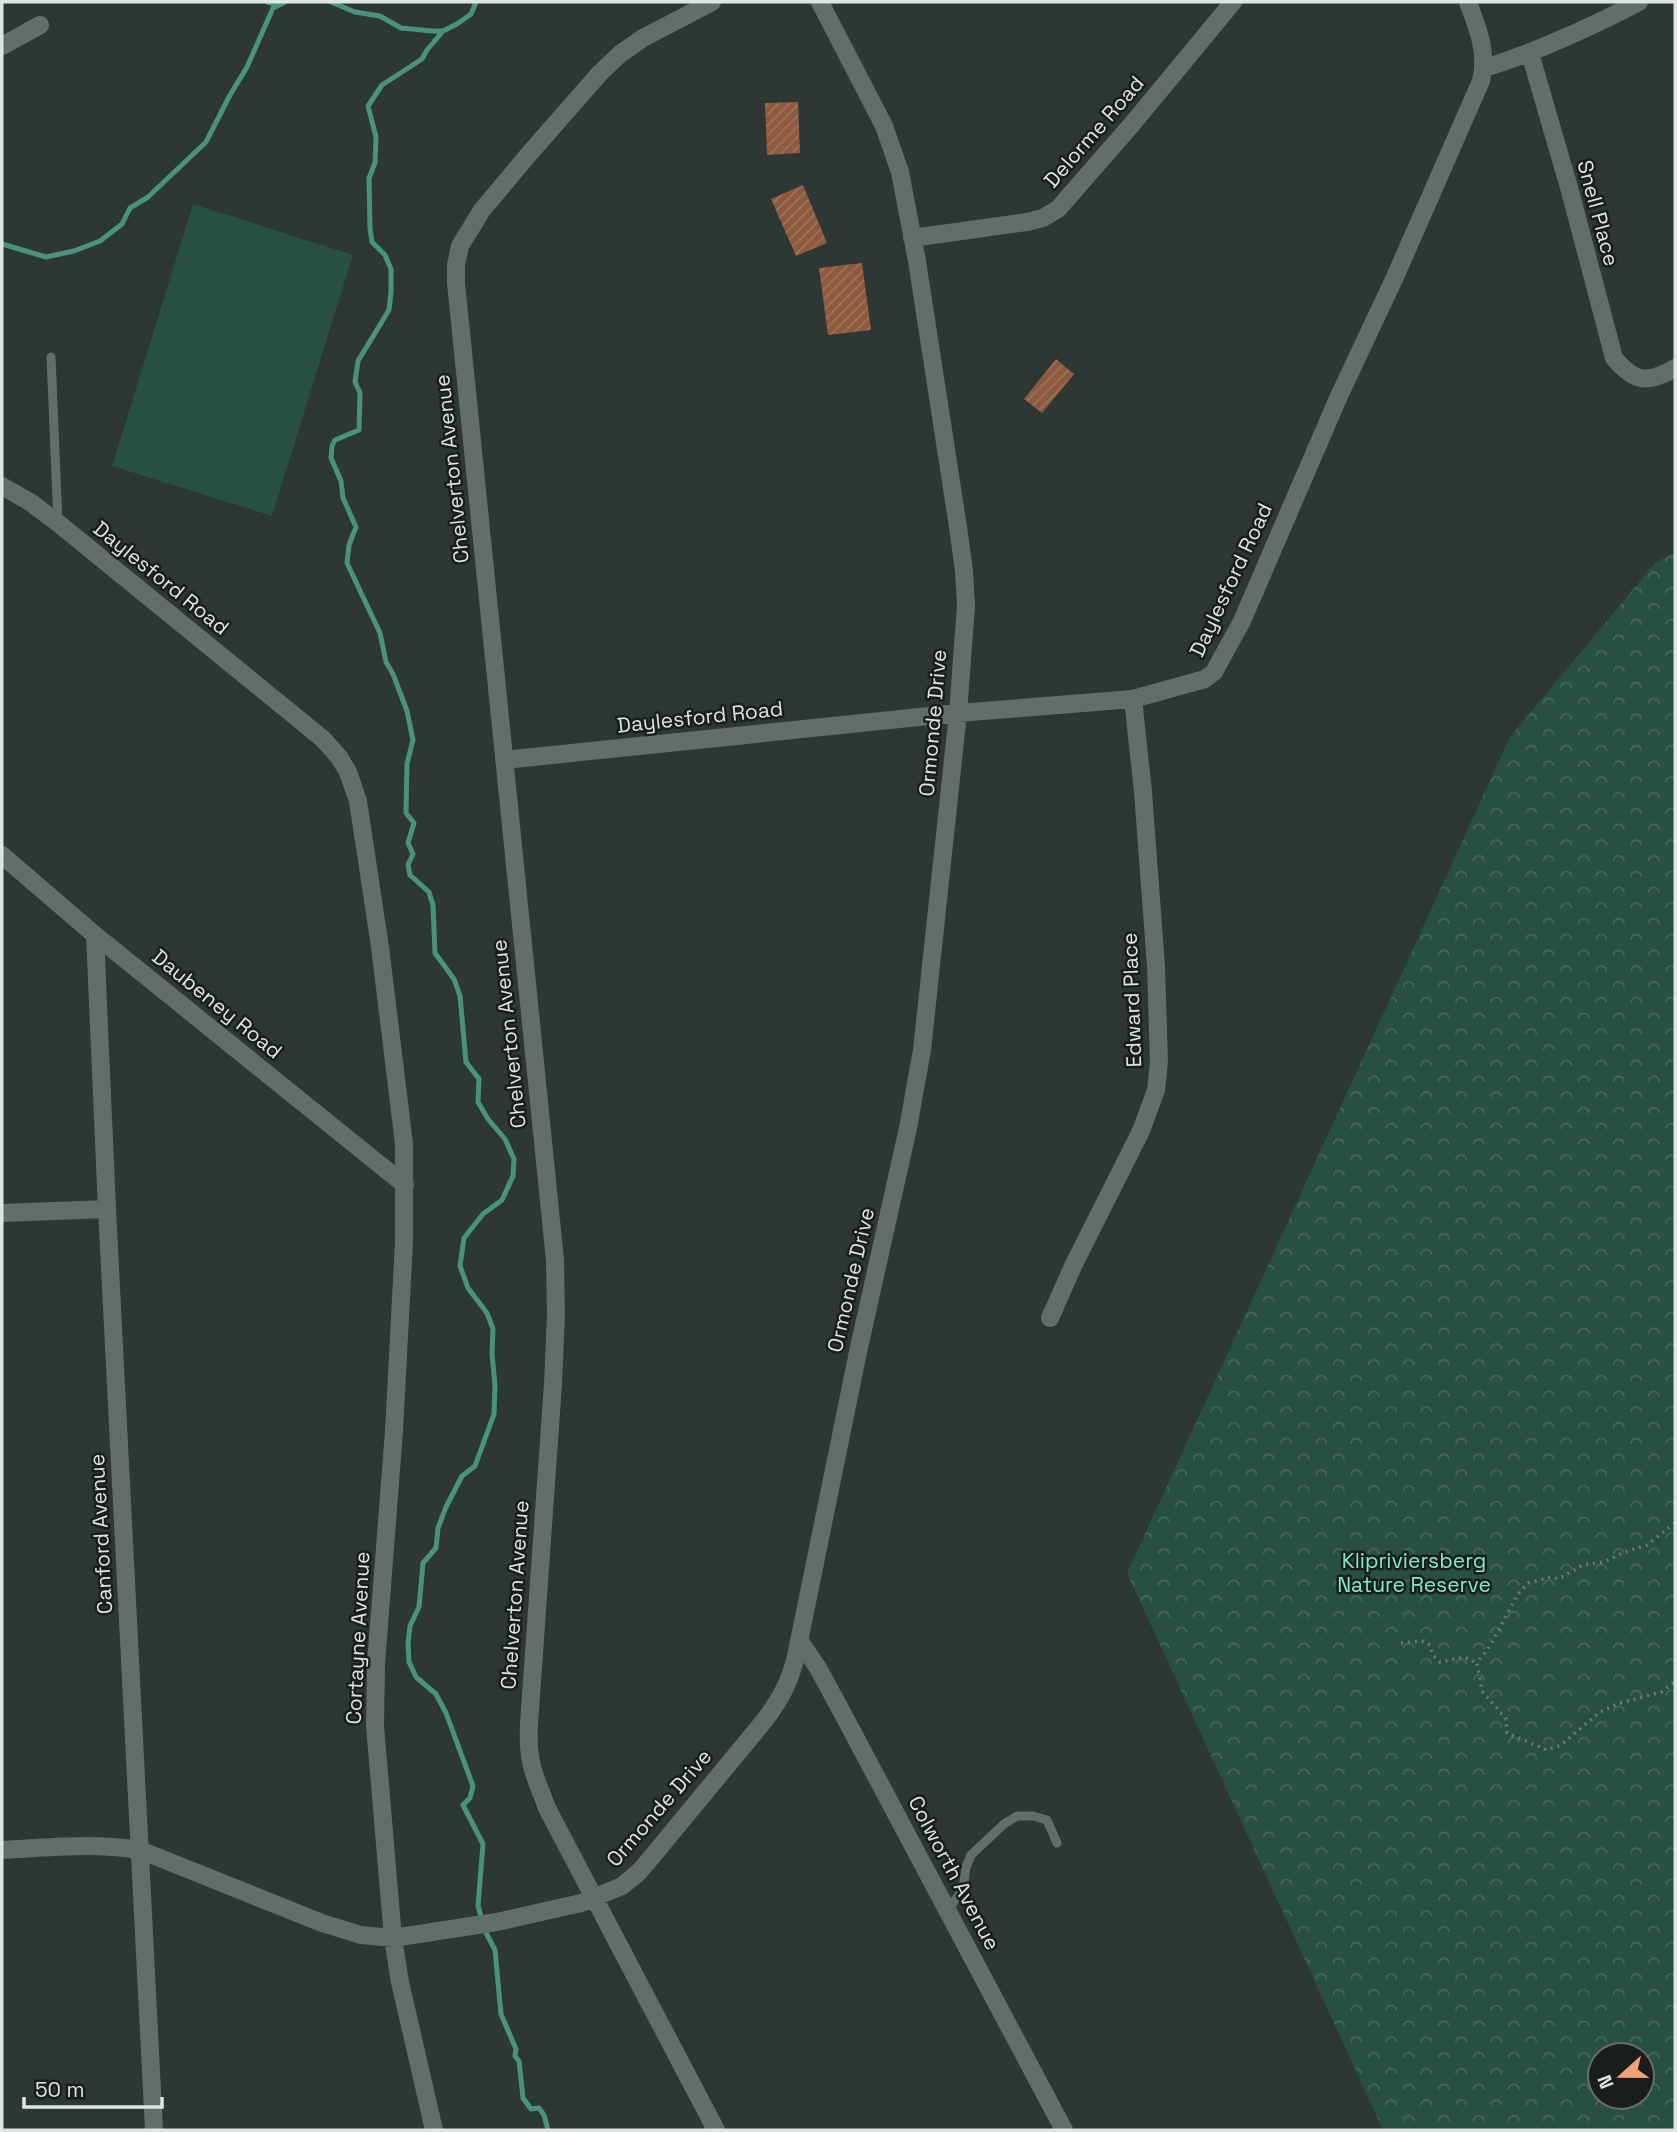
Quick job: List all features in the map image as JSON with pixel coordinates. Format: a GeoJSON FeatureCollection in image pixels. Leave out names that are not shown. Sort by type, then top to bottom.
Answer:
{"type":"FeatureCollection","features":[{"type":"Feature","properties":{"kind":"street","name":"Chelverton Avenue"},"geometry":{"type":"LineString","coordinates":[[712,2],[643,38],[600,73],[528,154],[468,230],[460,246],[456,283],[551,1210],[556,1315],[529,1754],[531,1768],[548,1810],[716,2130]]}},
{"type":"Feature","properties":{"kind":"street","name":"Ormonde Drive"},"geometry":{"type":"LineString","coordinates":[[2,1850],[76,1845],[140,1850],[322,1923],[361,1935],[393,1938],[497,1922],[558,1909],[622,1886],[639,1872],[764,1721],[788,1684],[908,1128],[922,1051],[958,713],[966,606],[964,572],[900,172],[884,127],[820,2]]}},
{"type":"Feature","properties":{"kind":"street","name":"Delorme Road"},"geometry":{"type":"LineString","coordinates":[[912,238],[1027,222],[1043,218],[1058,208],[1233,2]]}},
{"type":"Feature","properties":{"kind":"street"},"geometry":{"type":"LineString","coordinates":[[1468,2],[1485,53],[1485,68],[1530,53],[1639,2]]}},
{"type":"Feature","properties":{"kind":"street"},"geometry":{"type":"LineString","coordinates":[[2,46],[40,25]]}},
{"type":"Feature","properties":{"kind":"street","name":"Snell Place"},"geometry":{"type":"LineString","coordinates":[[1530,53],[1570,191],[1611,351],[1621,367],[1635,377],[1648,379],[1661,376],[1675,368]]}},
{"type":"Feature","properties":{"kind":"street","name":"Daylesford Road"},"geometry":{"type":"LineString","coordinates":[[504,760],[958,713],[1133,699],[1205,679],[1214,672],[1242,621],[1485,68]]}},
{"type":"Feature","properties":{"kind":"street","name":"Daylesford Road"},"geometry":{"type":"LineString","coordinates":[[2,486],[58,523],[323,739],[348,772],[359,810],[380,947],[399,1102],[405,1185]]}},
{"type":"Feature","properties":{"kind":"street","name":"Edward Place"},"geometry":{"type":"LineString","coordinates":[[1049,1318],[1141,1131],[1156,1090],[1156,966],[1133,699]]}},
{"type":"Feature","properties":{"kind":"street","name":"Daubeney Road"},"geometry":{"type":"LineString","coordinates":[[2,855],[95,935],[405,1185]]}},
{"type":"Feature","properties":{"kind":"street","name":"Canford Avenue"},"geometry":{"type":"LineString","coordinates":[[95,935],[154,2130]]}},
{"type":"Feature","properties":{"kind":"street","name":"Cortayne Avenue"},"geometry":{"type":"LineString","coordinates":[[405,1185],[394,1431],[374,1697],[393,1938],[400,1982],[434,2130]]}},
{"type":"Feature","properties":{"kind":"street"},"geometry":{"type":"LineString","coordinates":[[2,1213],[107,1209]]}},
{"type":"Feature","properties":{"kind":"street","name":"Colworth Avenue"},"geometry":{"type":"LineString","coordinates":[[799,1640],[830,1690],[1064,2130]]}},
{"type":"Feature","properties":{"kind":"lane"},"geometry":{"type":"LineString","coordinates":[[51,357],[58,523]]}},
{"type":"Feature","properties":{"kind":"lane"},"geometry":{"type":"LineString","coordinates":[[948,1910],[963,1889],[971,1854],[1004,1824],[1017,1816],[1033,1816],[1047,1821],[1057,1843]]}},
{"type":"Feature","properties":{"kind":"path"},"geometry":{"type":"LineString","coordinates":[[1675,1523],[1647,1545],[1604,1562],[1583,1565],[1558,1579],[1551,1577],[1528,1583],[1518,1594],[1490,1646],[1477,1663],[1482,1691],[1506,1719],[1507,1733],[1547,1750],[1561,1745],[1600,1712],[1617,1704],[1661,1692],[1675,1682]]}},
{"type":"Feature","properties":{"kind":"path"},"geometry":{"type":"LineString","coordinates":[[1401,1643],[1422,1641],[1430,1645],[1433,1655],[1440,1662],[1464,1657],[1477,1663]]}},
{"type":"Feature","properties":{"kind":"green space"},"geometry":{"type":"Polygon","coordinates":[[[193,204],[353,255],[272,516],[112,466],[193,204]]]}},
{"type":"Feature","properties":{"kind":"green space","name":"Klipriviersberg Nature Reserve"},"geometry":{"type":"Polygon","coordinates":[[[1675,552],[1675,2130],[1383,2130],[1127,1573],[1510,737],[1655,563],[1675,552]]]}},
{"type":"Feature","properties":{"kind":"building"},"geometry":{"type":"Polygon","coordinates":[[[798,102],[800,153],[767,155],[765,103],[798,102]]]}},
{"type":"Feature","properties":{"kind":"building"},"geometry":{"type":"Polygon","coordinates":[[[803,185],[827,243],[796,256],[771,199],[803,185]]]}},
{"type":"Feature","properties":{"kind":"building"},"geometry":{"type":"Polygon","coordinates":[[[862,263],[871,330],[828,335],[819,268],[862,263]]]}},
{"type":"Feature","properties":{"kind":"building"},"geometry":{"type":"Polygon","coordinates":[[[1056,359],[1074,374],[1042,413],[1024,399],[1056,359]]]}},
{"type":"Feature","properties":{"kind":"waterway"},"geometry":{"type":"LineString","coordinates":[[267,2],[278,5]]}},
{"type":"Feature","properties":{"kind":"waterway"},"geometry":{"type":"LineString","coordinates":[[2,244],[46,257],[74,251],[100,241],[122,224],[130,208],[148,197],[206,142],[247,67],[273,8],[285,2]]}},
{"type":"Feature","properties":{"kind":"waterway"},"geometry":{"type":"LineString","coordinates":[[331,2],[355,12],[380,16],[401,28],[432,31],[443,31],[457,24],[471,14],[476,2]]}},
{"type":"Feature","properties":{"kind":"waterway"},"geometry":{"type":"LineString","coordinates":[[443,31],[422,59],[382,85],[368,106],[376,137],[375,163],[369,178],[370,228],[372,242],[385,255],[391,269],[391,292],[389,310],[358,361],[355,382],[360,393],[359,430],[335,440],[331,458],[341,481],[343,498],[356,527],[349,545],[347,563],[380,633],[386,662],[407,711],[413,740],[407,764],[406,813],[414,823],[408,843],[413,854],[408,865],[410,875],[429,892],[433,905],[435,953],[454,979],[460,996],[466,1062],[479,1079],[478,1102],[505,1139],[514,1159],[513,1176],[502,1200],[483,1214],[464,1238],[460,1266],[468,1288],[487,1313],[493,1329],[494,1414],[475,1466],[462,1476],[446,1507],[438,1528],[436,1548],[423,1563],[419,1607],[410,1626],[408,1643],[409,1662],[416,1677],[436,1694],[446,1713],[473,1786],[470,1798],[463,1805],[483,1844],[478,1906],[485,1931],[495,1950],[501,2014],[516,2049],[523,2098],[531,2109],[539,2108],[548,2130]]}}]}
